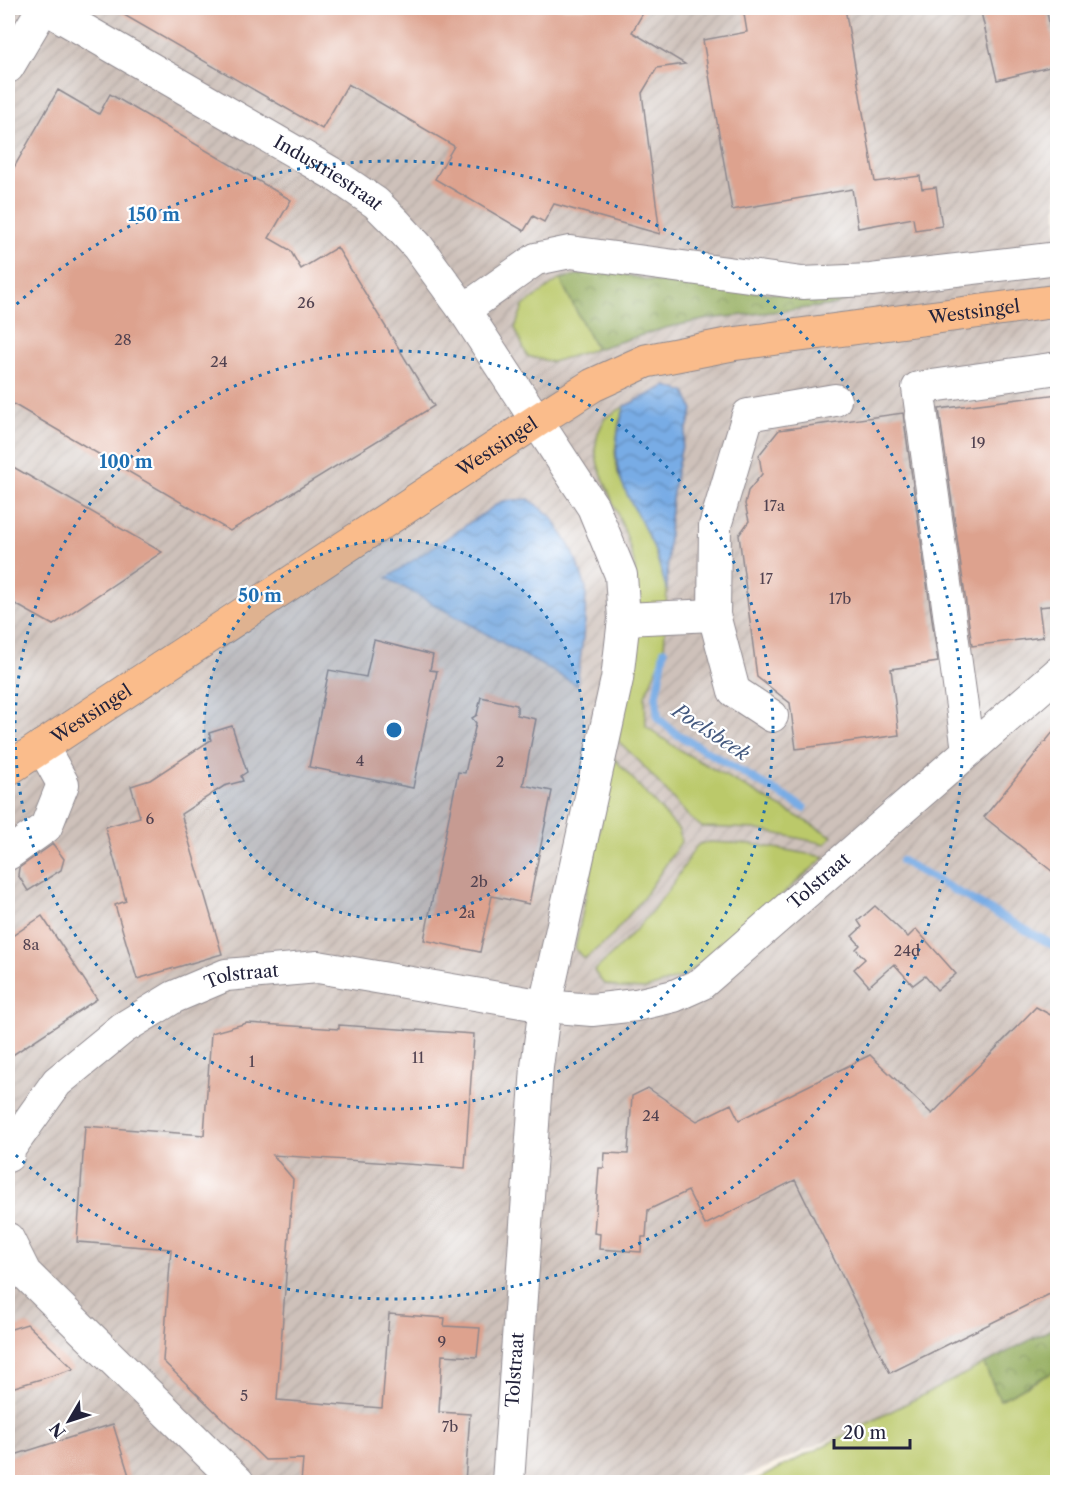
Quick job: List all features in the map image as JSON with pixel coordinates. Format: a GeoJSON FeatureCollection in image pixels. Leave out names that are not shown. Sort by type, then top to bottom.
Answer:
{"type":"FeatureCollection","features":[{"type":"Feature","properties":{"kind":"main road","name":"Westsingel"},"geometry":{"type":"LineString","coordinates":[[8,769],[537,420],[593,385],[646,361],[732,344],[1058,301]]}},
{"type":"Feature","properties":{"kind":"street","name":"Industriestraat"},"geometry":{"type":"LineString","coordinates":[[8,67],[44,8],[335,175],[376,203],[418,247],[464,310],[537,420]]}},
{"type":"Feature","properties":{"kind":"street"},"geometry":{"type":"LineString","coordinates":[[464,310],[536,259],[570,252],[802,283],[871,280],[1058,258]]}},
{"type":"Feature","properties":{"kind":"street"},"geometry":{"type":"LineString","coordinates":[[968,750],[918,388],[1058,368]]}},
{"type":"Feature","properties":{"kind":"street"},"geometry":{"type":"LineString","coordinates":[[772,716],[734,691],[714,615],[715,526],[748,415],[835,400]]}},
{"type":"Feature","properties":{"kind":"street","name":"Tolstraat"},"geometry":{"type":"LineString","coordinates":[[508,1482],[537,1067],[545,1006],[617,679],[624,619],[621,575],[592,507],[537,420]]}},
{"type":"Feature","properties":{"kind":"street"},"geometry":{"type":"LineString","coordinates":[[624,619],[714,615]]}},
{"type":"Feature","properties":{"kind":"street","name":"Tolstraat"},"geometry":{"type":"LineString","coordinates":[[8,1156],[10,1148],[57,1082],[123,1028],[174,997],[226,975],[318,967],[545,1006],[592,1010],[636,1005],[674,996],[701,984],[1058,673]]}},
{"type":"Feature","properties":{"kind":"street"},"geometry":{"type":"LineString","coordinates":[[8,854],[46,827],[63,784],[42,747]]}},
{"type":"Feature","properties":{"kind":"street"},"geometry":{"type":"LineString","coordinates":[[8,1239],[25,1273],[238,1482]]}},
{"type":"Feature","properties":{"kind":"shaded area"},"geometry":{"type":"Polygon","coordinates":[[[8,8],[1057,8],[1057,1340],[733,1482],[8,1482],[8,8]]]}},
{"type":"Feature","properties":{"kind":"green space"},"geometry":{"type":"Polygon","coordinates":[[[602,269],[652,281],[818,298],[853,297],[835,305],[708,319],[665,328],[596,349],[560,279],[602,269]]]}},
{"type":"Feature","properties":{"kind":"green space"},"geometry":{"type":"Polygon","coordinates":[[[560,279],[596,349],[552,362],[527,356],[515,328],[523,306],[560,279]]]}},
{"type":"Feature","properties":{"kind":"green space"},"geometry":{"type":"Polygon","coordinates":[[[625,406],[619,423],[615,452],[618,474],[653,546],[667,590],[664,651],[645,696],[646,726],[678,749],[832,836],[826,844],[754,829],[702,827],[690,818],[618,741],[635,567],[627,537],[598,465],[595,449],[598,433],[605,418],[625,406]]]}},
{"type":"Feature","properties":{"kind":"green space"},"geometry":{"type":"Polygon","coordinates":[[[614,758],[679,830],[681,842],[644,897],[609,939],[584,959],[575,949],[614,758]]]}},
{"type":"Feature","properties":{"kind":"green space"},"geometry":{"type":"Polygon","coordinates":[[[709,842],[752,844],[825,857],[715,953],[682,977],[646,989],[619,988],[603,983],[594,971],[649,915],[673,883],[694,849],[699,844],[709,842]]]}},
{"type":"Feature","properties":{"kind":"green space"},"geometry":{"type":"Polygon","coordinates":[[[1057,1326],[1057,1370],[1000,1400],[984,1364],[1057,1326]]]}},
{"type":"Feature","properties":{"kind":"green space"},"geometry":{"type":"Polygon","coordinates":[[[984,1364],[1000,1400],[1057,1370],[1057,1482],[752,1482],[984,1364]]]}},
{"type":"Feature","properties":{"kind":"water"},"geometry":{"type":"Polygon","coordinates":[[[666,386],[685,392],[693,410],[675,477],[668,543],[667,590],[653,546],[621,480],[616,448],[625,406],[666,386]]]}},
{"type":"Feature","properties":{"kind":"water"},"geometry":{"type":"Polygon","coordinates":[[[529,499],[552,517],[573,552],[586,587],[585,621],[577,685],[387,578],[502,501],[529,499]]]}},
{"type":"Feature","properties":{"kind":"building"},"geometry":{"type":"Polygon","coordinates":[[[112,8],[646,8],[632,32],[685,64],[657,68],[642,93],[660,234],[554,204],[544,222],[533,216],[524,231],[435,179],[454,146],[348,84],[322,129],[112,8]]]}},
{"type":"Feature","properties":{"kind":"building"},"geometry":{"type":"Polygon","coordinates":[[[743,8],[845,8],[875,182],[920,176],[922,189],[936,187],[942,226],[915,230],[913,218],[858,228],[852,189],[732,210],[703,40],[747,32],[743,8]]]}},
{"type":"Feature","properties":{"kind":"building"},"geometry":{"type":"Polygon","coordinates":[[[980,8],[1046,8],[1058,65],[997,80],[980,8]]]}},
{"type":"Feature","properties":{"kind":"building"},"geometry":{"type":"Polygon","coordinates":[[[58,90],[99,114],[110,94],[291,200],[269,238],[290,250],[301,269],[337,247],[434,406],[230,531],[8,401],[8,178],[58,90]]]}},
{"type":"Feature","properties":{"kind":"building"},"geometry":{"type":"Polygon","coordinates":[[[1058,394],[1058,605],[1039,607],[1043,637],[972,646],[939,409],[1058,394]]]}},
{"type":"Feature","properties":{"kind":"building"},"geometry":{"type":"Polygon","coordinates":[[[903,413],[938,662],[891,669],[899,735],[796,749],[790,703],[757,677],[739,535],[749,521],[745,504],[748,491],[762,474],[759,455],[779,430],[903,413]]]}},
{"type":"Feature","properties":{"kind":"building"},"geometry":{"type":"Polygon","coordinates":[[[8,464],[162,552],[53,625],[8,600],[8,464]]]}},
{"type":"Feature","properties":{"kind":"building"},"geometry":{"type":"Polygon","coordinates":[[[374,640],[433,655],[430,670],[437,671],[413,788],[309,767],[329,670],[366,677],[374,640]]]}},
{"type":"Feature","properties":{"kind":"building"},"geometry":{"type":"Polygon","coordinates":[[[481,697],[517,705],[517,715],[536,719],[523,785],[552,791],[529,904],[492,896],[480,952],[424,940],[458,772],[465,773],[476,723],[472,718],[477,715],[481,697]]]}},
{"type":"Feature","properties":{"kind":"building"},"geometry":{"type":"Polygon","coordinates":[[[232,726],[247,772],[241,776],[243,781],[224,786],[181,814],[222,954],[137,979],[115,905],[126,901],[105,827],[140,817],[131,786],[150,780],[211,740],[209,733],[232,726]]]}},
{"type":"Feature","properties":{"kind":"building"},"geometry":{"type":"Polygon","coordinates":[[[1058,726],[1058,876],[984,817],[1058,726]]]}},
{"type":"Feature","properties":{"kind":"building"},"geometry":{"type":"Polygon","coordinates":[[[53,844],[64,859],[61,870],[28,891],[18,875],[19,868],[53,844]]]}},
{"type":"Feature","properties":{"kind":"building"},"geometry":{"type":"Polygon","coordinates":[[[875,906],[908,937],[916,929],[956,974],[937,990],[925,976],[913,985],[894,964],[869,986],[854,969],[865,959],[856,949],[860,945],[852,936],[862,927],[858,921],[875,906]]]}},
{"type":"Feature","properties":{"kind":"building"},"geometry":{"type":"Polygon","coordinates":[[[42,916],[97,999],[8,1058],[8,939],[42,916]]]}},
{"type":"Feature","properties":{"kind":"building"},"geometry":{"type":"Polygon","coordinates":[[[1036,1007],[1058,1019],[1058,1290],[890,1373],[795,1180],[705,1225],[688,1191],[648,1210],[646,1237],[642,1237],[641,1252],[599,1249],[600,1234],[594,1233],[599,1168],[604,1168],[605,1153],[628,1154],[632,1096],[648,1088],[697,1121],[731,1104],[739,1120],[870,1055],[932,1114],[1036,1007]]]}},
{"type":"Feature","properties":{"kind":"building"},"geometry":{"type":"Polygon","coordinates":[[[247,1023],[339,1029],[339,1025],[474,1034],[465,1168],[273,1155],[293,1179],[277,1400],[382,1408],[389,1314],[445,1318],[444,1326],[480,1328],[477,1357],[442,1355],[439,1412],[470,1414],[465,1482],[301,1482],[303,1459],[265,1460],[163,1361],[171,1249],[77,1242],[85,1126],[204,1135],[211,1033],[247,1023]]]}},
{"type":"Feature","properties":{"kind":"building"},"geometry":{"type":"Polygon","coordinates":[[[27,1324],[74,1369],[8,1389],[8,1330],[27,1324]]]}},
{"type":"Feature","properties":{"kind":"building"},"geometry":{"type":"Polygon","coordinates":[[[113,1424],[131,1482],[8,1482],[8,1457],[113,1424]]]}},
{"type":"Feature","properties":{"kind":"waterway","name":"Poelsbeek"},"geometry":{"type":"LineString","coordinates":[[664,651],[656,698],[658,718],[675,733],[804,808]]}},
{"type":"Feature","properties":{"kind":"waterway","name":"Poelsbeek"},"geometry":{"type":"LineString","coordinates":[[902,861],[1058,948]]}}]}
